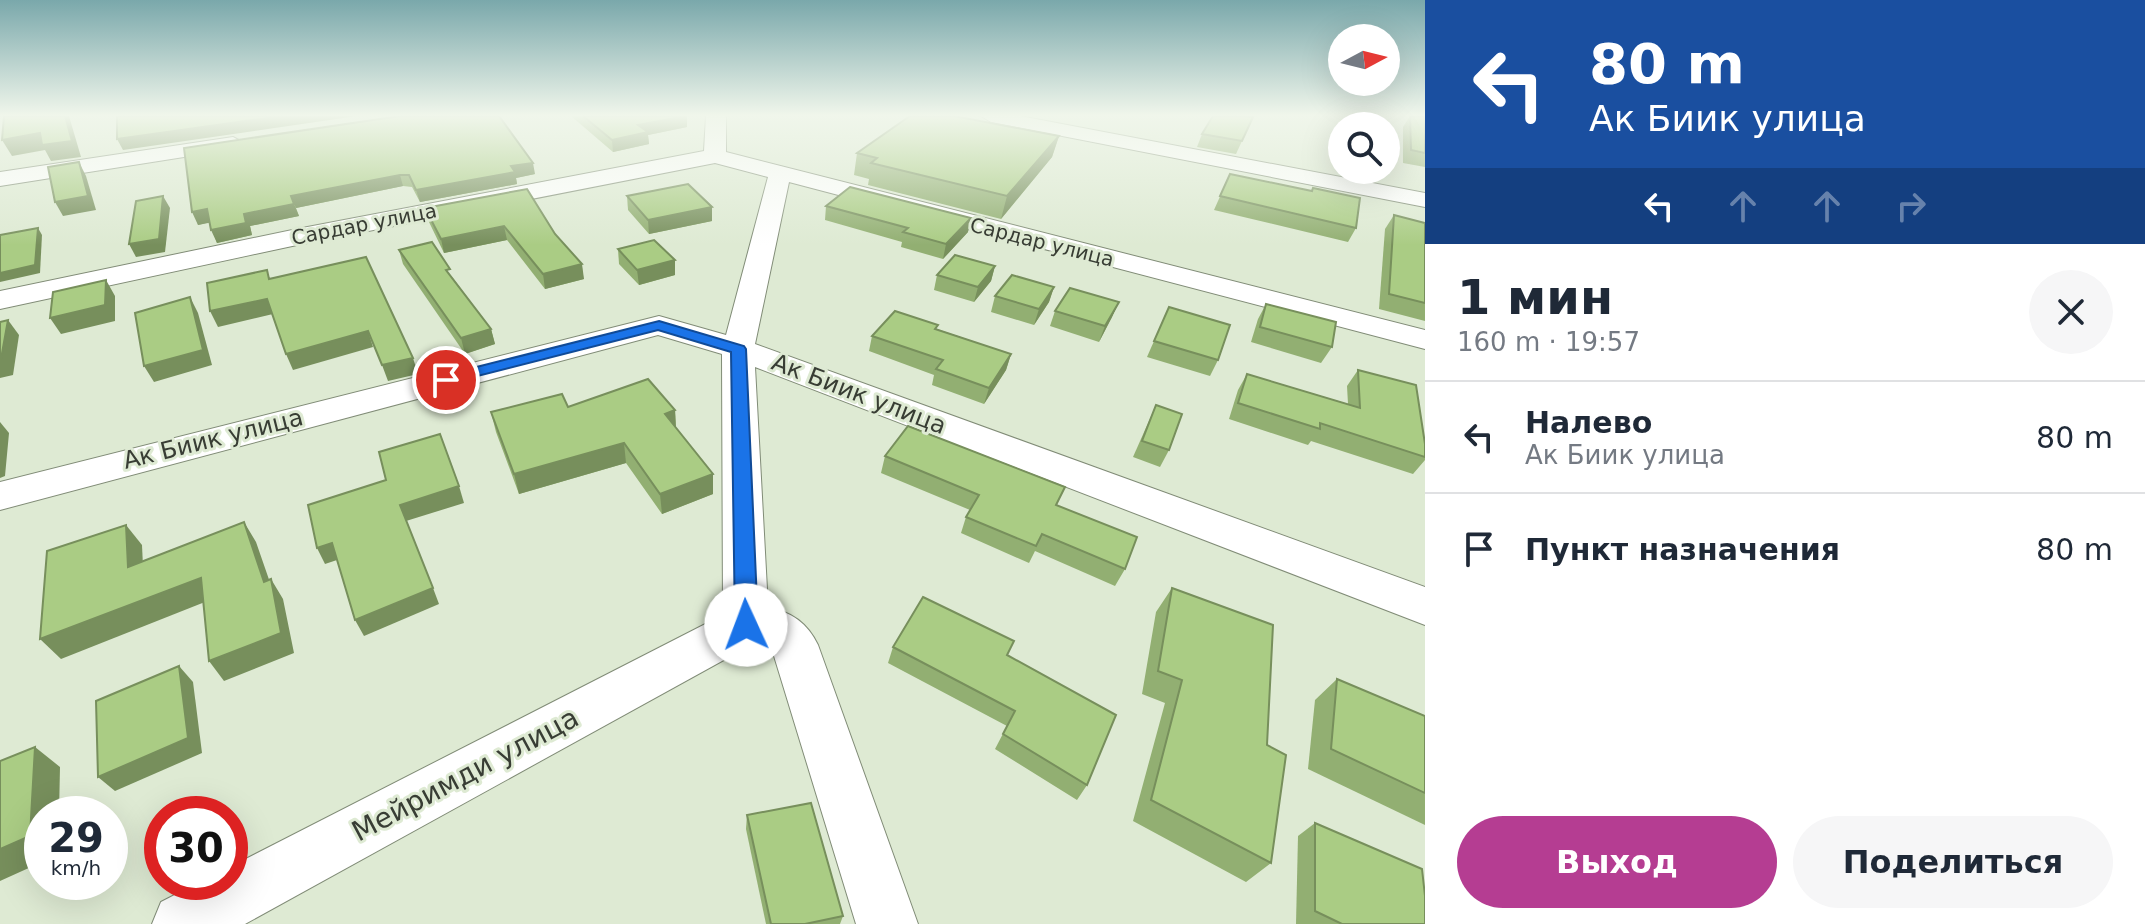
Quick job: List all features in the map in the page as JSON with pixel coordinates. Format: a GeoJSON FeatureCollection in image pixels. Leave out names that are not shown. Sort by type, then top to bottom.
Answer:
{"type":"FeatureCollection","features":[{"type":"Feature","properties":{"kind":"street"},"geometry":{"type":"LineString","coordinates":[[0,179],[128,159]]}},
{"type":"Feature","properties":{"kind":"street","name":"Сардар улица"},"geometry":{"type":"LineString","coordinates":[[0,300],[297,237],[699,159]]}},
{"type":"Feature","properties":{"kind":"street","name":"Сардар улица"},"geometry":{"type":"LineString","coordinates":[[727,159],[1425,340]]}},
{"type":"Feature","properties":{"kind":"street"},"geometry":{"type":"LineString","coordinates":[[1214,159],[1425,200]]}},
{"type":"Feature","properties":{"kind":"street"},"geometry":{"type":"LineString","coordinates":[[780,173],[738,349],[746,625],[774,628],[794,645],[887,924]]}},
{"type":"Feature","properties":{"kind":"street","name":"Ак Биик улица"},"geometry":{"type":"LineString","coordinates":[[0,496],[659,325],[738,349],[1425,606]]}},
{"type":"Feature","properties":{"kind":"street","name":"Мейримди улица"},"geometry":{"type":"LineString","coordinates":[[183,924],[746,625]]}},
{"type":"Feature","properties":{"kind":"building"},"geometry":{"type":"Polygon","coordinates":[[[185,159],[530,159],[533,163],[511,166],[515,172],[416,190],[409,175],[400,175],[291,196],[294,204],[244,214],[246,223],[211,230],[207,209],[192,212],[185,159]]]}},
{"type":"Feature","properties":{"kind":"building"},"geometry":{"type":"Polygon","coordinates":[[[876,159],[1039,159],[1007,196],[871,163],[876,159]]]}},
{"type":"Feature","properties":{"kind":"building"},"geometry":{"type":"Polygon","coordinates":[[[79,162],[88,196],[55,202],[48,167],[79,162]]]}},
{"type":"Feature","properties":{"kind":"building"},"geometry":{"type":"Polygon","coordinates":[[[1230,174],[1360,198],[1356,228],[1220,196],[1230,174]]]}},
{"type":"Feature","properties":{"kind":"building"},"geometry":{"type":"Polygon","coordinates":[[[688,184],[712,207],[648,220],[627,196],[688,184]]]}},
{"type":"Feature","properties":{"kind":"building"},"geometry":{"type":"Polygon","coordinates":[[[850,187],[971,218],[946,244],[903,232],[908,228],[826,206],[850,187]]]}},
{"type":"Feature","properties":{"kind":"building"},"geometry":{"type":"Polygon","coordinates":[[[527,189],[555,234],[582,264],[543,274],[504,226],[441,239],[425,208],[527,189]]]}},
{"type":"Feature","properties":{"kind":"building"},"geometry":{"type":"Polygon","coordinates":[[[163,196],[159,239],[129,244],[136,201],[163,196]]]}},
{"type":"Feature","properties":{"kind":"building"},"geometry":{"type":"Polygon","coordinates":[[[1394,215],[1425,223],[1425,303],[1389,294],[1394,215]]]}},
{"type":"Feature","properties":{"kind":"building"},"geometry":{"type":"Polygon","coordinates":[[[38,228],[35,265],[0,273],[0,235],[38,228]]]}},
{"type":"Feature","properties":{"kind":"building"},"geometry":{"type":"Polygon","coordinates":[[[654,240],[675,260],[637,270],[618,249],[654,240]]]}},
{"type":"Feature","properties":{"kind":"building"},"geometry":{"type":"Polygon","coordinates":[[[432,242],[450,269],[446,270],[491,329],[461,338],[399,250],[432,242]]]}},
{"type":"Feature","properties":{"kind":"building"},"geometry":{"type":"Polygon","coordinates":[[[955,255],[995,266],[978,287],[937,275],[955,255]]]}},
{"type":"Feature","properties":{"kind":"building"},"geometry":{"type":"Polygon","coordinates":[[[366,257],[413,358],[382,365],[368,331],[286,354],[267,299],[210,311],[207,283],[267,270],[269,279],[366,257]]]}},
{"type":"Feature","properties":{"kind":"building"},"geometry":{"type":"Polygon","coordinates":[[[1012,275],[1054,287],[1039,309],[995,296],[1012,275]]]}},
{"type":"Feature","properties":{"kind":"building"},"geometry":{"type":"Polygon","coordinates":[[[106,280],[105,305],[50,318],[53,292],[106,280]]]}},
{"type":"Feature","properties":{"kind":"building"},"geometry":{"type":"Polygon","coordinates":[[[1070,288],[1119,302],[1105,326],[1055,311],[1070,288]]]}},
{"type":"Feature","properties":{"kind":"building"},"geometry":{"type":"Polygon","coordinates":[[[190,297],[203,350],[144,366],[135,313],[190,297]]]}},
{"type":"Feature","properties":{"kind":"building"},"geometry":{"type":"Polygon","coordinates":[[[1266,304],[1336,322],[1332,347],[1260,327],[1266,304]]]}},
{"type":"Feature","properties":{"kind":"building"},"geometry":{"type":"Polygon","coordinates":[[[1169,307],[1230,325],[1218,360],[1154,341],[1169,307]]]}},
{"type":"Feature","properties":{"kind":"building"},"geometry":{"type":"Polygon","coordinates":[[[895,311],[938,325],[935,329],[1011,354],[989,388],[936,369],[943,360],[872,336],[895,311]]]}},
{"type":"Feature","properties":{"kind":"building"},"geometry":{"type":"Polygon","coordinates":[[[8,320],[1,359],[0,359],[0,322],[8,320]]]}},
{"type":"Feature","properties":{"kind":"building"},"geometry":{"type":"Polygon","coordinates":[[[1358,370],[1416,385],[1425,457],[1320,423],[1320,429],[1238,403],[1247,374],[1360,408],[1358,370]]]}},
{"type":"Feature","properties":{"kind":"building"},"geometry":{"type":"Polygon","coordinates":[[[648,379],[675,410],[665,414],[713,474],[660,494],[624,443],[514,474],[491,412],[562,394],[568,407],[648,379]]]}},
{"type":"Feature","properties":{"kind":"building"},"geometry":{"type":"Polygon","coordinates":[[[1156,405],[1182,414],[1169,450],[1142,441],[1156,405]]]}},
{"type":"Feature","properties":{"kind":"building"},"geometry":{"type":"Polygon","coordinates":[[[908,426],[1065,487],[1056,505],[1137,537],[1125,569],[1042,534],[1036,546],[966,517],[979,495],[885,456],[908,426]]]}},
{"type":"Feature","properties":{"kind":"building"},"geometry":{"type":"Polygon","coordinates":[[[440,434],[459,486],[400,505],[433,588],[355,620],[332,543],[317,548],[308,505],[386,480],[379,452],[440,434]]]}},
{"type":"Feature","properties":{"kind":"building"},"geometry":{"type":"Polygon","coordinates":[[[244,522],[264,582],[271,579],[281,633],[209,661],[201,578],[40,639],[47,551],[126,525],[128,567],[244,522]]]}},
{"type":"Feature","properties":{"kind":"building"},"geometry":{"type":"Polygon","coordinates":[[[1172,588],[1273,625],[1267,745],[1286,755],[1271,863],[1151,800],[1182,680],[1158,671],[1172,588]]]}},
{"type":"Feature","properties":{"kind":"building"},"geometry":{"type":"Polygon","coordinates":[[[923,597],[1014,641],[1007,655],[1116,715],[1087,785],[1003,734],[1015,711],[893,647],[923,597]]]}},
{"type":"Feature","properties":{"kind":"building"},"geometry":{"type":"Polygon","coordinates":[[[179,666],[188,738],[98,777],[96,701],[179,666]]]}},
{"type":"Feature","properties":{"kind":"building"},"geometry":{"type":"Polygon","coordinates":[[[1337,679],[1425,716],[1425,793],[1331,749],[1337,679]]]}},
{"type":"Feature","properties":{"kind":"building"},"geometry":{"type":"Polygon","coordinates":[[[35,747],[32,796],[24,796],[24,839],[0,849],[0,761],[35,747]]]}},
{"type":"Feature","properties":{"kind":"building"},"geometry":{"type":"Polygon","coordinates":[[[811,803],[843,916],[805,924],[771,924],[747,815],[811,803]]]}},
{"type":"Feature","properties":{"kind":"building"},"geometry":{"type":"Polygon","coordinates":[[[1315,823],[1422,869],[1425,924],[1342,924],[1315,911],[1315,823]]]}},
{"type":"Feature","properties":{"kind":"route"},"geometry":{"type":"LineString","coordinates":[[446,380],[659,325],[738,349],[746,625]]}}]}
